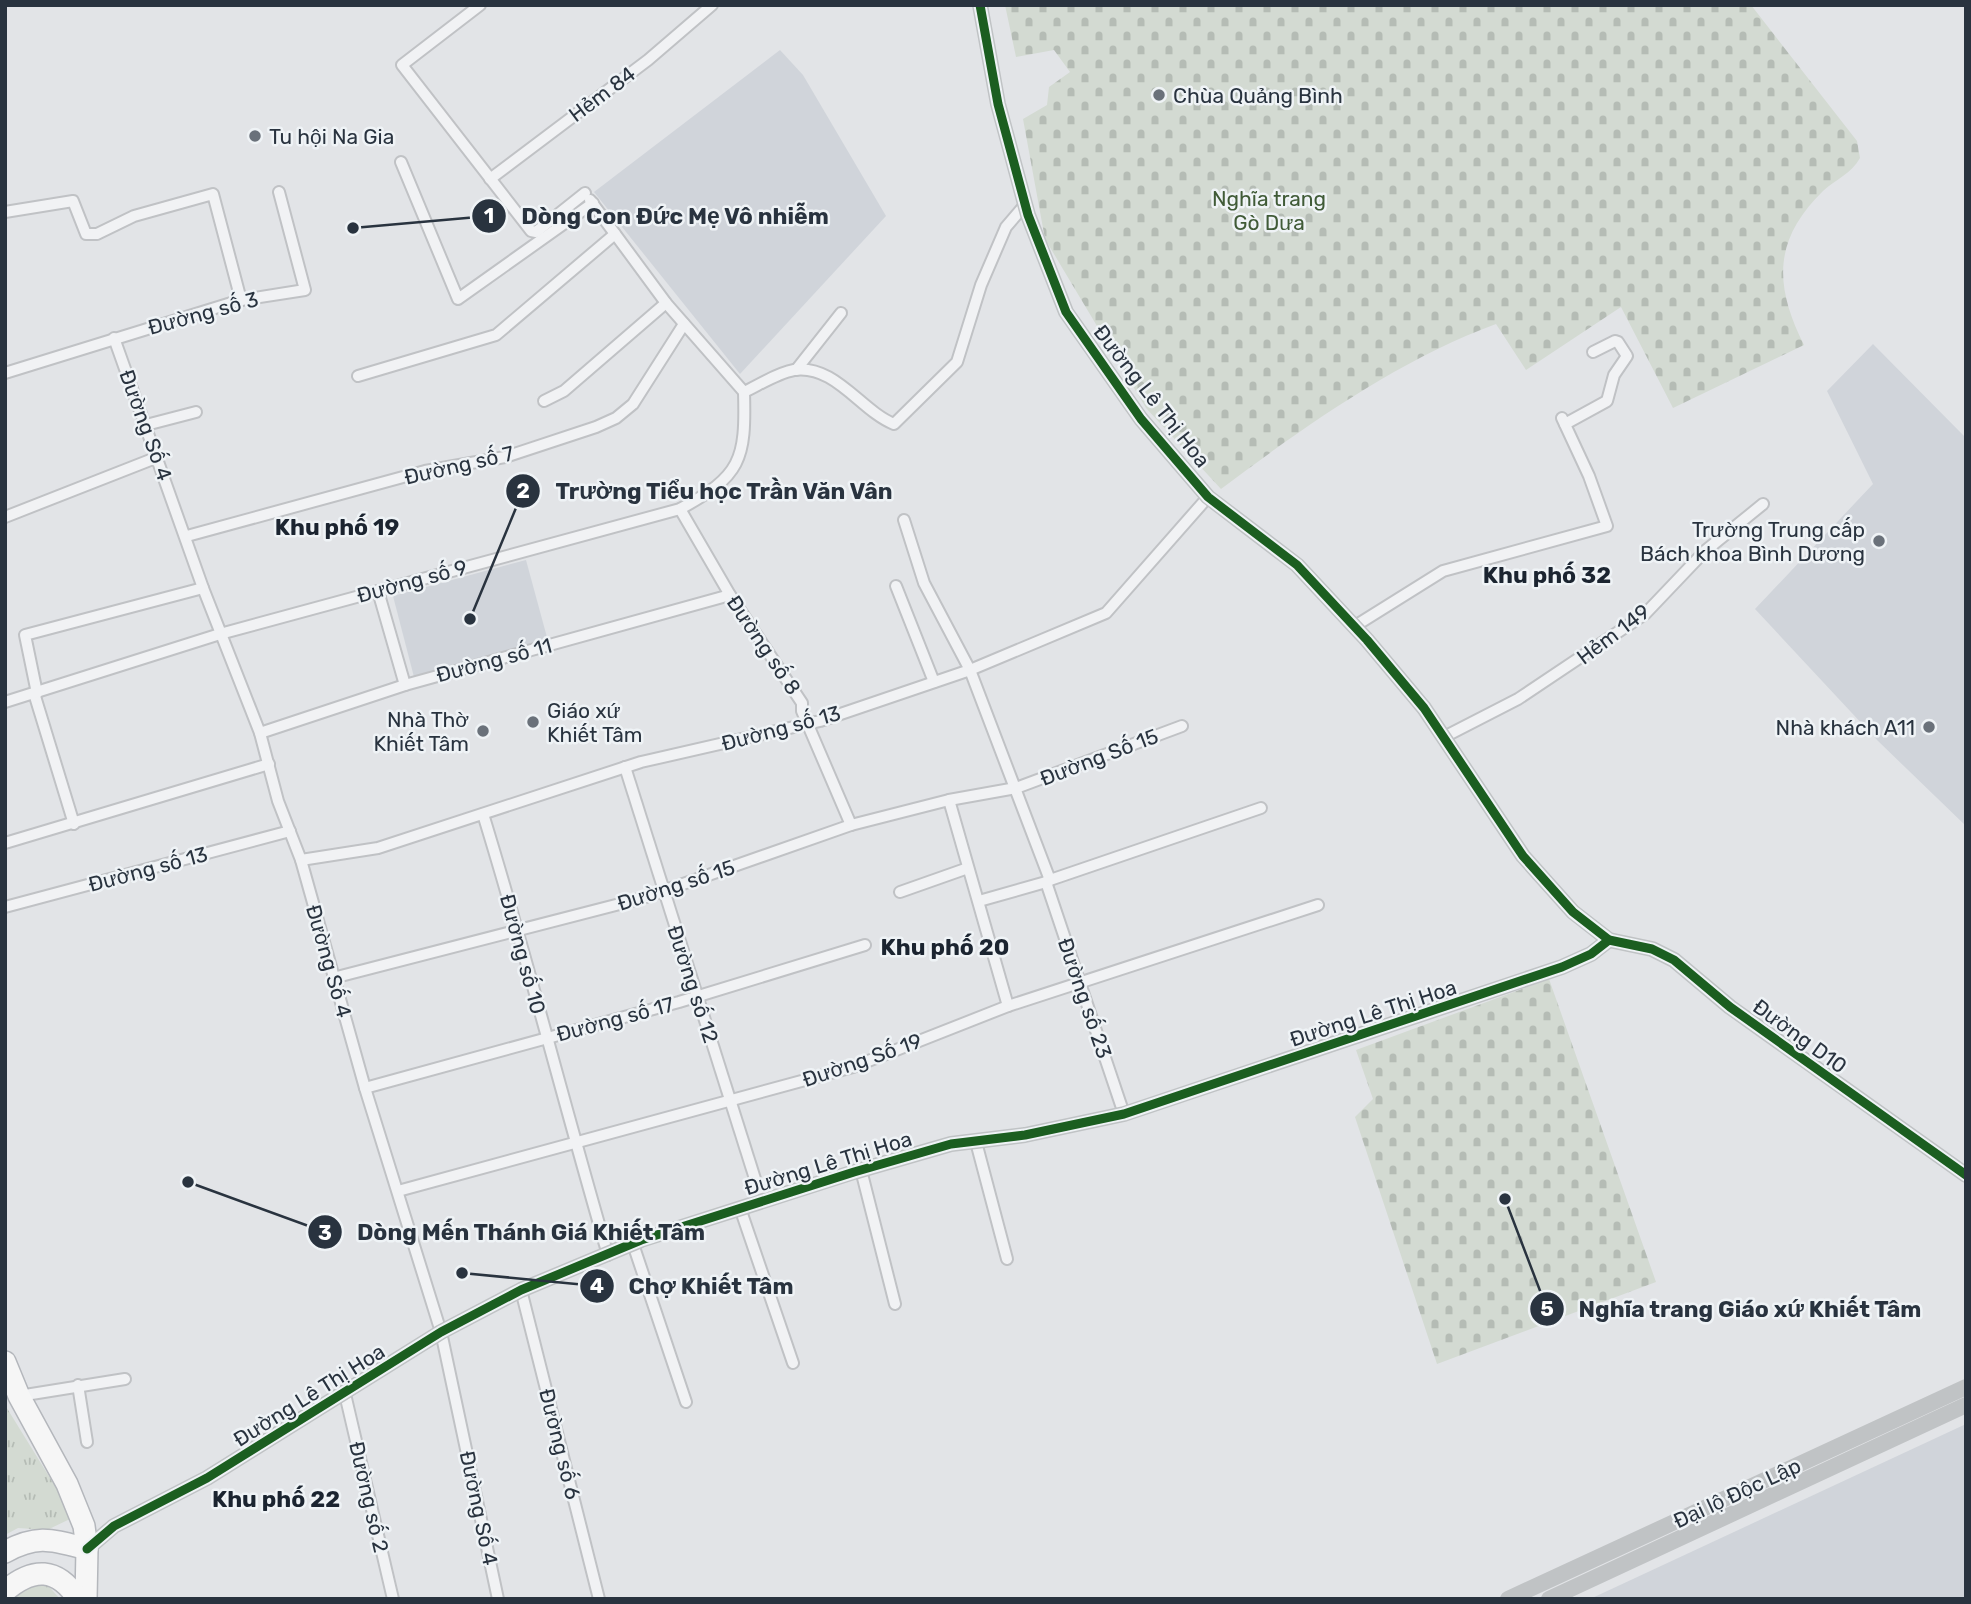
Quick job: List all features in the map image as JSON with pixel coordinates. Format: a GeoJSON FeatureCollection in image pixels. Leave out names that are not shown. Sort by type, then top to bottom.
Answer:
{"type":"FeatureCollection","features":[{"type":"Feature","properties":{"kind":"highway"},"geometry":{"type":"LineString","coordinates":[[5,1362],[19,1396],[67,1484],[84,1526],[87,1549],[86,1599]]}},
{"type":"Feature","properties":{"kind":"highway"},"geometry":{"type":"LineString","coordinates":[[5,1552],[27,1540],[50,1539],[87,1549]]}},
{"type":"Feature","properties":{"kind":"highway"},"geometry":{"type":"LineString","coordinates":[[5,1591],[20,1579],[33,1574],[47,1574],[62,1579],[78,1599]]}},
{"type":"Feature","properties":{"kind":"street"},"geometry":{"type":"LineString","coordinates":[[480,5],[402,65],[533,233],[590,199]]}},
{"type":"Feature","properties":{"kind":"street","name":"Đường Lê Thị Hoa"},"geometry":{"type":"LineString","coordinates":[[87,1549],[114,1526],[207,1478],[345,1395],[441,1332],[521,1290],[633,1244],[860,1170],[951,1144],[976,1142],[1124,1114],[1562,967],[1591,954],[1609,940],[1573,912],[1523,856],[1424,708],[1355,626],[1297,565],[1208,497],[1141,419],[1066,312],[1024,206],[991,73],[979,5]]}},
{"type":"Feature","properties":{"kind":"street","name":"Hẻm 84"},"geometry":{"type":"LineString","coordinates":[[490,179],[648,60],[705,7]]}},
{"type":"Feature","properties":{"kind":"street"},"geometry":{"type":"LineString","coordinates":[[401,162],[458,299],[590,199]]}},
{"type":"Feature","properties":{"kind":"street","name":"Đường số 3"},"geometry":{"type":"LineString","coordinates":[[5,373],[241,300],[306,289],[279,192]]}},
{"type":"Feature","properties":{"kind":"street"},"geometry":{"type":"LineString","coordinates":[[5,212],[73,201],[86,234],[97,234],[134,216],[212,194],[241,300]]}},
{"type":"Feature","properties":{"kind":"street"},"geometry":{"type":"LineString","coordinates":[[590,199],[666,303],[744,392],[796,370],[841,313]]}},
{"type":"Feature","properties":{"kind":"street"},"geometry":{"type":"LineString","coordinates":[[796,370],[832,379],[883,419],[894,424],[957,362],[981,285],[1006,227],[1024,206]]}},
{"type":"Feature","properties":{"kind":"street"},"geometry":{"type":"LineString","coordinates":[[358,376],[496,335],[615,234]]}},
{"type":"Feature","properties":{"kind":"street"},"geometry":{"type":"LineString","coordinates":[[544,401],[564,391],[666,303]]}},
{"type":"Feature","properties":{"kind":"street","name":"Đường số 7"},"geometry":{"type":"LineString","coordinates":[[187,536],[425,471],[505,457],[596,427],[616,418],[633,404],[684,324]]}},
{"type":"Feature","properties":{"kind":"street","name":"Đường Số 4"},"geometry":{"type":"LineString","coordinates":[[114,338],[220,634],[260,733],[300,860],[365,1088],[441,1332],[498,1599]]}},
{"type":"Feature","properties":{"kind":"street"},"geometry":{"type":"LineString","coordinates":[[1355,626],[1443,571],[1607,526],[1589,476],[1563,421],[1606,401],[1614,375],[1627,356],[1615,341],[1593,352]]}},
{"type":"Feature","properties":{"kind":"street","name":"Đường số 9"},"geometry":{"type":"LineString","coordinates":[[5,702],[220,634],[680,509],[712,492],[735,467],[745,430],[744,392]]}},
{"type":"Feature","properties":{"kind":"street"},"geometry":{"type":"LineString","coordinates":[[146,425],[196,412]]}},
{"type":"Feature","properties":{"kind":"street"},"geometry":{"type":"LineString","coordinates":[[5,517],[158,457]]}},
{"type":"Feature","properties":{"kind":"street","name":"Đường số 13"},"geometry":{"type":"LineString","coordinates":[[300,860],[378,848],[625,767],[810,724],[970,670],[1105,613],[1208,497]]}},
{"type":"Feature","properties":{"kind":"street","name":"Hẻm 149"},"geometry":{"type":"LineString","coordinates":[[1444,737],[1518,699],[1645,614],[1705,551],[1763,504]]}},
{"type":"Feature","properties":{"kind":"street","name":"Đường số 8"},"geometry":{"type":"LineString","coordinates":[[680,509],[730,595],[802,703],[802,711],[810,724],[851,825]]}},
{"type":"Feature","properties":{"kind":"street","name":"Đường số 23"},"geometry":{"type":"LineString","coordinates":[[904,520],[924,583],[970,670],[1016,788],[1124,1114]]}},
{"type":"Feature","properties":{"kind":"street"},"geometry":{"type":"LineString","coordinates":[[896,586],[934,682]]}},
{"type":"Feature","properties":{"kind":"street"},"geometry":{"type":"LineString","coordinates":[[74,824],[35,693],[25,635],[203,588]]}},
{"type":"Feature","properties":{"kind":"street"},"geometry":{"type":"LineString","coordinates":[[378,591],[405,685]]}},
{"type":"Feature","properties":{"kind":"street","name":"Đường số 11"},"geometry":{"type":"LineString","coordinates":[[260,733],[405,685],[730,595]]}},
{"type":"Feature","properties":{"kind":"street","name":"Đường Số 15"},"geometry":{"type":"LineString","coordinates":[[1016,788],[1182,726]]}},
{"type":"Feature","properties":{"kind":"street"},"geometry":{"type":"LineString","coordinates":[[5,844],[269,764]]}},
{"type":"Feature","properties":{"kind":"street","name":"Đường số 12"},"geometry":{"type":"LineString","coordinates":[[625,767],[762,1201]]}},
{"type":"Feature","properties":{"kind":"street","name":"Đường số 15"},"geometry":{"type":"LineString","coordinates":[[333,978],[664,891],[851,825],[948,800],[1016,788]]}},
{"type":"Feature","properties":{"kind":"street"},"geometry":{"type":"LineString","coordinates":[[948,800],[1008,1006]]}},
{"type":"Feature","properties":{"kind":"street"},"geometry":{"type":"LineString","coordinates":[[979,901],[1048,881],[1261,808]]}},
{"type":"Feature","properties":{"kind":"street","name":"Đường số 10"},"geometry":{"type":"LineString","coordinates":[[483,814],[518,929],[545,1038],[608,1255]]}},
{"type":"Feature","properties":{"kind":"street","name":"Đường số 13"},"geometry":{"type":"LineString","coordinates":[[5,907],[290,831]]}},
{"type":"Feature","properties":{"kind":"street"},"geometry":{"type":"LineString","coordinates":[[900,892],[968,868]]}},
{"type":"Feature","properties":{"kind":"street","name":"Đường Số 19"},"geometry":{"type":"LineString","coordinates":[[398,1191],[853,1067],[1008,1006],[1318,905]]}},
{"type":"Feature","properties":{"kind":"street","name":"Đường D10"},"geometry":{"type":"LineString","coordinates":[[1609,940],[1665,954],[1751,1022],[1966,1175]]}},
{"type":"Feature","properties":{"kind":"street","name":"Đường số 17"},"geometry":{"type":"LineString","coordinates":[[365,1088],[698,996],[865,945]]}},
{"type":"Feature","properties":{"kind":"street"},"geometry":{"type":"LineString","coordinates":[[976,1142],[1007,1259]]}},
{"type":"Feature","properties":{"kind":"street"},"geometry":{"type":"LineString","coordinates":[[860,1170],[895,1304]]}},
{"type":"Feature","properties":{"kind":"street"},"geometry":{"type":"LineString","coordinates":[[740,1208],[793,1363]]}},
{"type":"Feature","properties":{"kind":"street"},"geometry":{"type":"LineString","coordinates":[[633,1244],[687,1402]]}},
{"type":"Feature","properties":{"kind":"street","name":"Đường số 6"},"geometry":{"type":"LineString","coordinates":[[521,1290],[598,1599]]}},
{"type":"Feature","properties":{"kind":"street"},"geometry":{"type":"LineString","coordinates":[[19,1396],[125,1379]]}},
{"type":"Feature","properties":{"kind":"street"},"geometry":{"type":"LineString","coordinates":[[78,1385],[87,1442]]}},
{"type":"Feature","properties":{"kind":"street","name":"Đại lộ Độc Lập"},"geometry":{"type":"LineString","coordinates":[[1508,1599],[1966,1387]]}},
{"type":"Feature","properties":{"kind":"street","name":"Đường số 2"},"geometry":{"type":"LineString","coordinates":[[345,1395],[393,1599]]}},
{"type":"Feature","properties":{"kind":"street","name":"Đại lộ Độc Lập"},"geometry":{"type":"LineString","coordinates":[[1549,1599],[1966,1405]]}},
{"type":"Feature","properties":{"kind":"shaded area"},"geometry":{"type":"Polygon","coordinates":[[[780,50],[803,75],[886,216],[740,374],[594,192],[780,50]]]}},
{"type":"Feature","properties":{"kind":"shaded area","name":"Trường Trung cấp Bách khoa Bình Dương"},"geometry":{"type":"Polygon","coordinates":[[[1873,344],[1966,438],[1966,826],[1878,741],[1755,609],[1873,484],[1827,391],[1873,344]]]}},
{"type":"Feature","properties":{"kind":"shaded area"},"geometry":{"type":"Polygon","coordinates":[[[526,560],[548,641],[414,677],[393,596],[526,560]]]}},
{"type":"Feature","properties":{"kind":"shaded area"},"geometry":{"type":"Polygon","coordinates":[[[1966,1424],[1966,1599],[1590,1599],[1966,1424]]]}},
{"type":"Feature","properties":{"kind":"green space","name":"Nghĩa trang Gò Dưa"},"geometry":{"type":"Polygon","coordinates":[[[1005,5],[1751,5],[1857,141],[1860,158],[1853,168],[1823,191],[1807,209],[1787,245],[1784,283],[1787,303],[1804,345],[1673,408],[1621,307],[1526,370],[1496,324],[1424,356],[1353,396],[1221,489],[1146,408],[1045,239],[1023,119],[1047,105],[1049,87],[1070,72],[1054,50],[1016,57],[1005,5]]]}},
{"type":"Feature","properties":{"kind":"green space"},"geometry":{"type":"Polygon","coordinates":[[[1549,979],[1656,1282],[1437,1364],[1355,1117],[1373,1099],[1356,1050],[1549,979]]]}},
{"type":"Feature","properties":{"kind":"green space"},"geometry":{"type":"Polygon","coordinates":[[[5,1405],[63,1499],[70,1519],[47,1530],[18,1528],[5,1535],[5,1405]]]}},
{"type":"Feature","properties":{"kind":"green space"},"geometry":{"type":"Polygon","coordinates":[[[45,1582],[60,1599],[5,1599],[9,1591],[45,1582]]]}},
{"type":"Feature","properties":{"kind":"cycle path"},"geometry":{"type":"LineString","coordinates":[[980,5],[998,104],[1028,215],[1066,312],[1141,419],[1208,497],[1297,565],[1367,640],[1424,708],[1523,856],[1573,912],[1609,940],[1652,949],[1674,960],[1730,1007],[1966,1175]]}},
{"type":"Feature","properties":{"kind":"cycle path"},"geometry":{"type":"LineString","coordinates":[[87,1549],[114,1526],[207,1478],[441,1332],[521,1290],[641,1240],[951,1144],[1025,1135],[1124,1114],[1562,967],[1591,954],[1609,940]]}},
{"type":"Feature","properties":{"kind":"place","name":"Chùa Quảng Bình"},"geometry":{"type":"Point","coordinates":[1159,95]}},
{"type":"Feature","properties":{"kind":"place","name":"Tu hội Na Gia"},"geometry":{"type":"Point","coordinates":[255,136]}},
{"type":"Feature","properties":{"kind":"place","name":"Dòng Con Đức Mẹ Vô nhiễm"},"geometry":{"type":"Point","coordinates":[353,228]}},
{"type":"Feature","properties":{"kind":"place","name":"Trường Trung cấp Bách khoa Bình Dương"},"geometry":{"type":"Point","coordinates":[1879,541]}},
{"type":"Feature","properties":{"kind":"place","name":"Trường Tiểu học Trần Văn Vân"},"geometry":{"type":"Point","coordinates":[470,619]}},
{"type":"Feature","properties":{"kind":"place","name":"Giáo xứ Khiết Tâm"},"geometry":{"type":"Point","coordinates":[533,722]}},
{"type":"Feature","properties":{"kind":"place","name":"Nhà khách A11"},"geometry":{"type":"Point","coordinates":[1929,727]}},
{"type":"Feature","properties":{"kind":"place","name":"Nhà Thờ Khiết Tâm"},"geometry":{"type":"Point","coordinates":[483,731]}},
{"type":"Feature","properties":{"kind":"place","name":"Dòng Mến Thánh Giá Khiết Tâm"},"geometry":{"type":"Point","coordinates":[188,1182]}},
{"type":"Feature","properties":{"kind":"place","name":"Nghĩa trang Giáo xứ Khiết Tâm"},"geometry":{"type":"Point","coordinates":[1505,1199]}},
{"type":"Feature","properties":{"kind":"place","name":"Chợ Khiết Tâm"},"geometry":{"type":"Point","coordinates":[462,1273]}},
{"type":"Feature","properties":{"kind":"district","name":"Khu phố 19"},"geometry":{"type":"Point","coordinates":[337,527]}},
{"type":"Feature","properties":{"kind":"district","name":"Khu phố 32"},"geometry":{"type":"Point","coordinates":[1547,575]}},
{"type":"Feature","properties":{"kind":"district","name":"Khu phố 20"},"geometry":{"type":"Point","coordinates":[945,947]}},
{"type":"Feature","properties":{"kind":"district","name":"Khu phố 22"},"geometry":{"type":"Point","coordinates":[276,1499]}}]}
